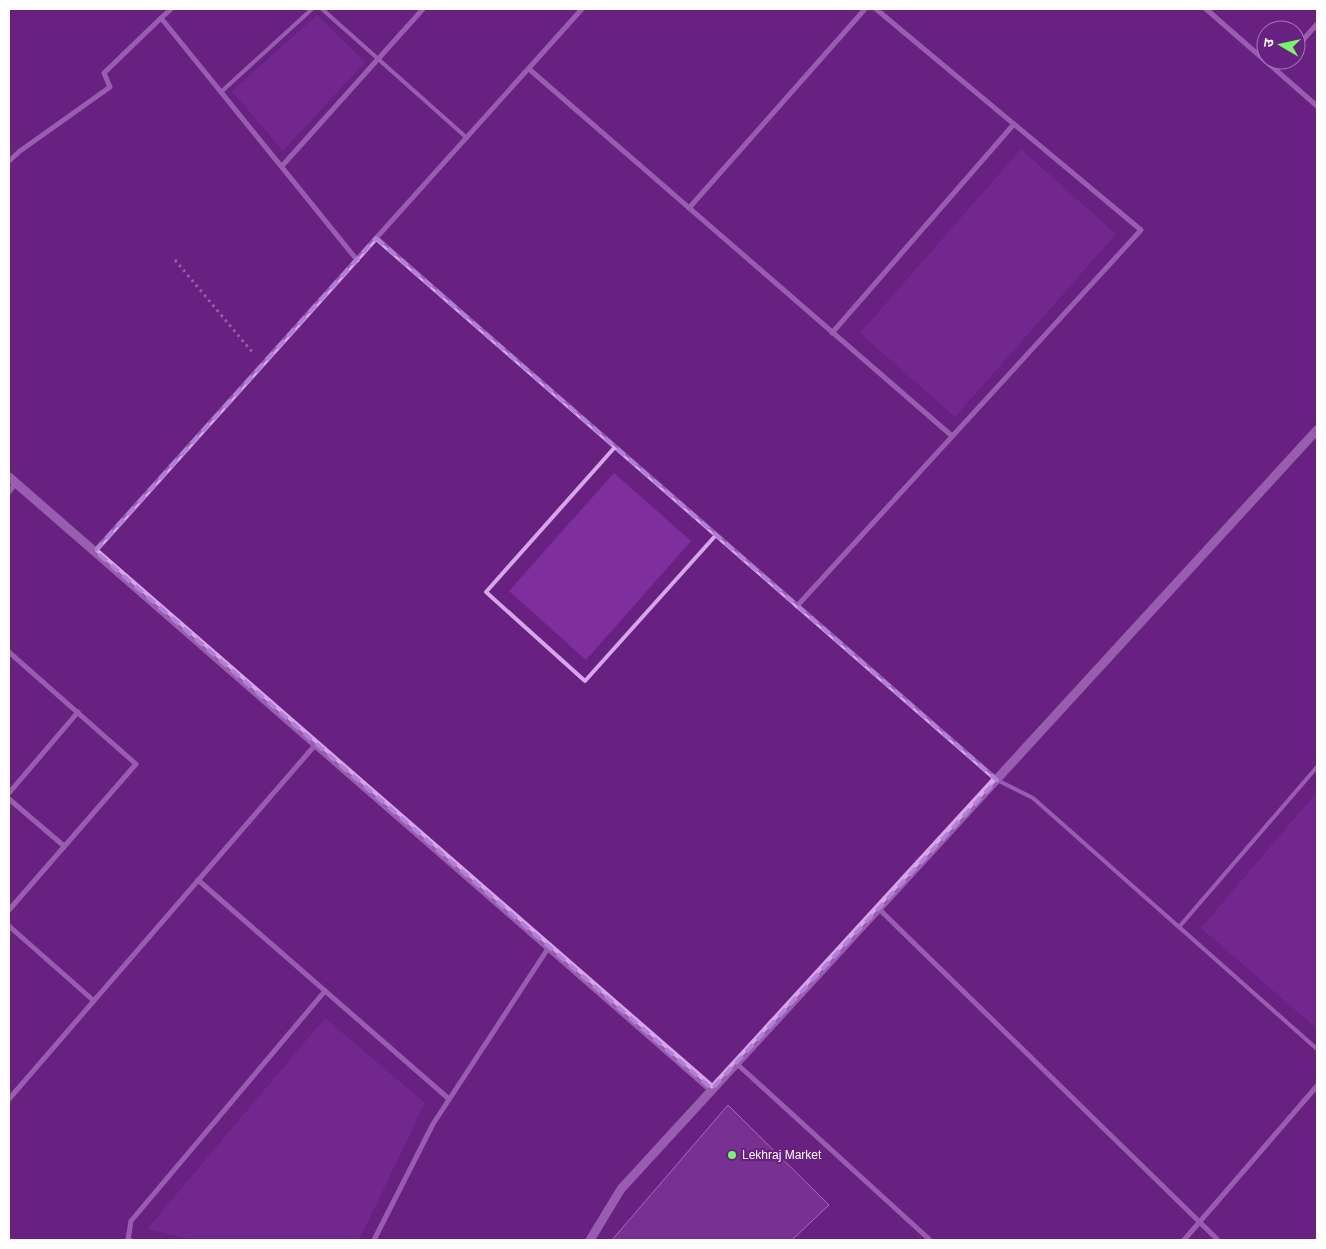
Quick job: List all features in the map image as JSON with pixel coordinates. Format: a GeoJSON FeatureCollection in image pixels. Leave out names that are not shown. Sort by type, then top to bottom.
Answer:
{"type":"FeatureCollection","features":[{"type":"Feature","properties":{"kind":"street"},"geometry":{"type":"LineString","coordinates":[[9,161],[20,151],[110,87],[104,73],[171,9]]}},
{"type":"Feature","properties":{"kind":"street"},"geometry":{"type":"LineString","coordinates":[[282,166],[423,9]]}},
{"type":"Feature","properties":{"kind":"street"},"geometry":{"type":"LineString","coordinates":[[95,551],[582,9]]}},
{"type":"Feature","properties":{"kind":"street"},"geometry":{"type":"LineString","coordinates":[[689,208],[865,9]]}},
{"type":"Feature","properties":{"kind":"street"},"geometry":{"type":"LineString","coordinates":[[797,606],[1141,230],[876,9]]}},
{"type":"Feature","properties":{"kind":"street"},"geometry":{"type":"LineString","coordinates":[[1206,9],[1256,53]]}},
{"type":"Feature","properties":{"kind":"street"},"geometry":{"type":"LineString","coordinates":[[161,18],[357,260]]}},
{"type":"Feature","properties":{"kind":"street"},"geometry":{"type":"LineString","coordinates":[[1306,37],[1317,24]]}},
{"type":"Feature","properties":{"kind":"street"},"geometry":{"type":"LineString","coordinates":[[529,68],[952,436]]}},
{"type":"Feature","properties":{"kind":"street"},"geometry":{"type":"LineString","coordinates":[[1276,70],[1317,106]]}},
{"type":"Feature","properties":{"kind":"street"},"geometry":{"type":"LineString","coordinates":[[832,333],[1014,124]]}},
{"type":"Feature","properties":{"kind":"street"},"geometry":{"type":"LineString","coordinates":[[376,238],[997,780]]}},
{"type":"Feature","properties":{"kind":"street"},"geometry":{"type":"LineString","coordinates":[[590,1240],[621,1189],[1317,430]]}},
{"type":"Feature","properties":{"kind":"street"},"geometry":{"type":"LineString","coordinates":[[9,492],[12,480],[712,1089]]}},
{"type":"Feature","properties":{"kind":"street"},"geometry":{"type":"LineString","coordinates":[[9,652],[136,764],[9,910]]}},
{"type":"Feature","properties":{"kind":"street"},"geometry":{"type":"LineString","coordinates":[[9,793],[78,712]]}},
{"type":"Feature","properties":{"kind":"street"},"geometry":{"type":"LineString","coordinates":[[9,1099],[316,744]]}},
{"type":"Feature","properties":{"kind":"street"},"geometry":{"type":"LineString","coordinates":[[9,799],[64,846]]}},
{"type":"Feature","properties":{"kind":"street"},"geometry":{"type":"LineString","coordinates":[[198,880],[449,1099]]}},
{"type":"Feature","properties":{"kind":"street"},"geometry":{"type":"LineString","coordinates":[[879,908],[1218,1240]]}},
{"type":"Feature","properties":{"kind":"street"},"geometry":{"type":"LineString","coordinates":[[9,926],[94,1001]]}},
{"type":"Feature","properties":{"kind":"street"},"geometry":{"type":"LineString","coordinates":[[374,1240],[434,1124],[549,947]]}},
{"type":"Feature","properties":{"kind":"street"},"geometry":{"type":"LineString","coordinates":[[130,1240],[128,1240],[131,1221],[325,991]]}},
{"type":"Feature","properties":{"kind":"street"},"geometry":{"type":"LineString","coordinates":[[736,1063],[930,1240]]}},
{"type":"Feature","properties":{"kind":"street"},"geometry":{"type":"LineString","coordinates":[[1184,1240],[1317,1086]]}},
{"type":"Feature","properties":{"kind":"lane"},"geometry":{"type":"LineString","coordinates":[[221,92],[312,9]]}},
{"type":"Feature","properties":{"kind":"lane"},"geometry":{"type":"LineString","coordinates":[[322,9],[467,138]]}},
{"type":"Feature","properties":{"kind":"lane"},"geometry":{"type":"LineString","coordinates":[[615,447],[486,592],[585,681],[716,535]]}},
{"type":"Feature","properties":{"kind":"lane"},"geometry":{"type":"LineString","coordinates":[[1179,927],[1317,767]]}},
{"type":"Feature","properties":{"kind":"lane"},"geometry":{"type":"LineString","coordinates":[[997,780],[1034,798],[1317,1049]]}},
{"type":"Feature","properties":{"kind":"path"},"geometry":{"type":"LineString","coordinates":[[175,260],[263,365]]}},
{"type":"Feature","properties":{"kind":"highlighted area"},"geometry":{"type":"Polygon","coordinates":[[[376,238],[997,780],[712,1089],[95,551],[376,238]]]}},
{"type":"Feature","properties":{"kind":"shaded area"},"geometry":{"type":"Polygon","coordinates":[[[317,15],[365,62],[283,151],[232,91],[317,15]]]}},
{"type":"Feature","properties":{"kind":"shaded area"},"geometry":{"type":"Polygon","coordinates":[[[1021,149],[1116,234],[955,417],[860,333],[1021,149]]]}},
{"type":"Feature","properties":{"kind":"shaded area"},"geometry":{"type":"Polygon","coordinates":[[[614,473],[691,541],[586,660],[509,591],[614,473]]]}},
{"type":"Feature","properties":{"kind":"shaded area"},"geometry":{"type":"Polygon","coordinates":[[[1317,792],[1317,1029],[1201,928],[1317,792]]]}},
{"type":"Feature","properties":{"kind":"shaded area"},"geometry":{"type":"Polygon","coordinates":[[[325,1018],[425,1103],[359,1240],[194,1240],[147,1229],[325,1018]]]}},
{"type":"Feature","properties":{"kind":"building","name":"Lekhraj Market"},"geometry":{"type":"Polygon","coordinates":[[[728,1105],[829,1205],[792,1240],[612,1240],[728,1105]]]}},
{"type":"Feature","properties":{"kind":"place","name":"Lekhraj Market"},"geometry":{"type":"Point","coordinates":[732,1155]}}]}
